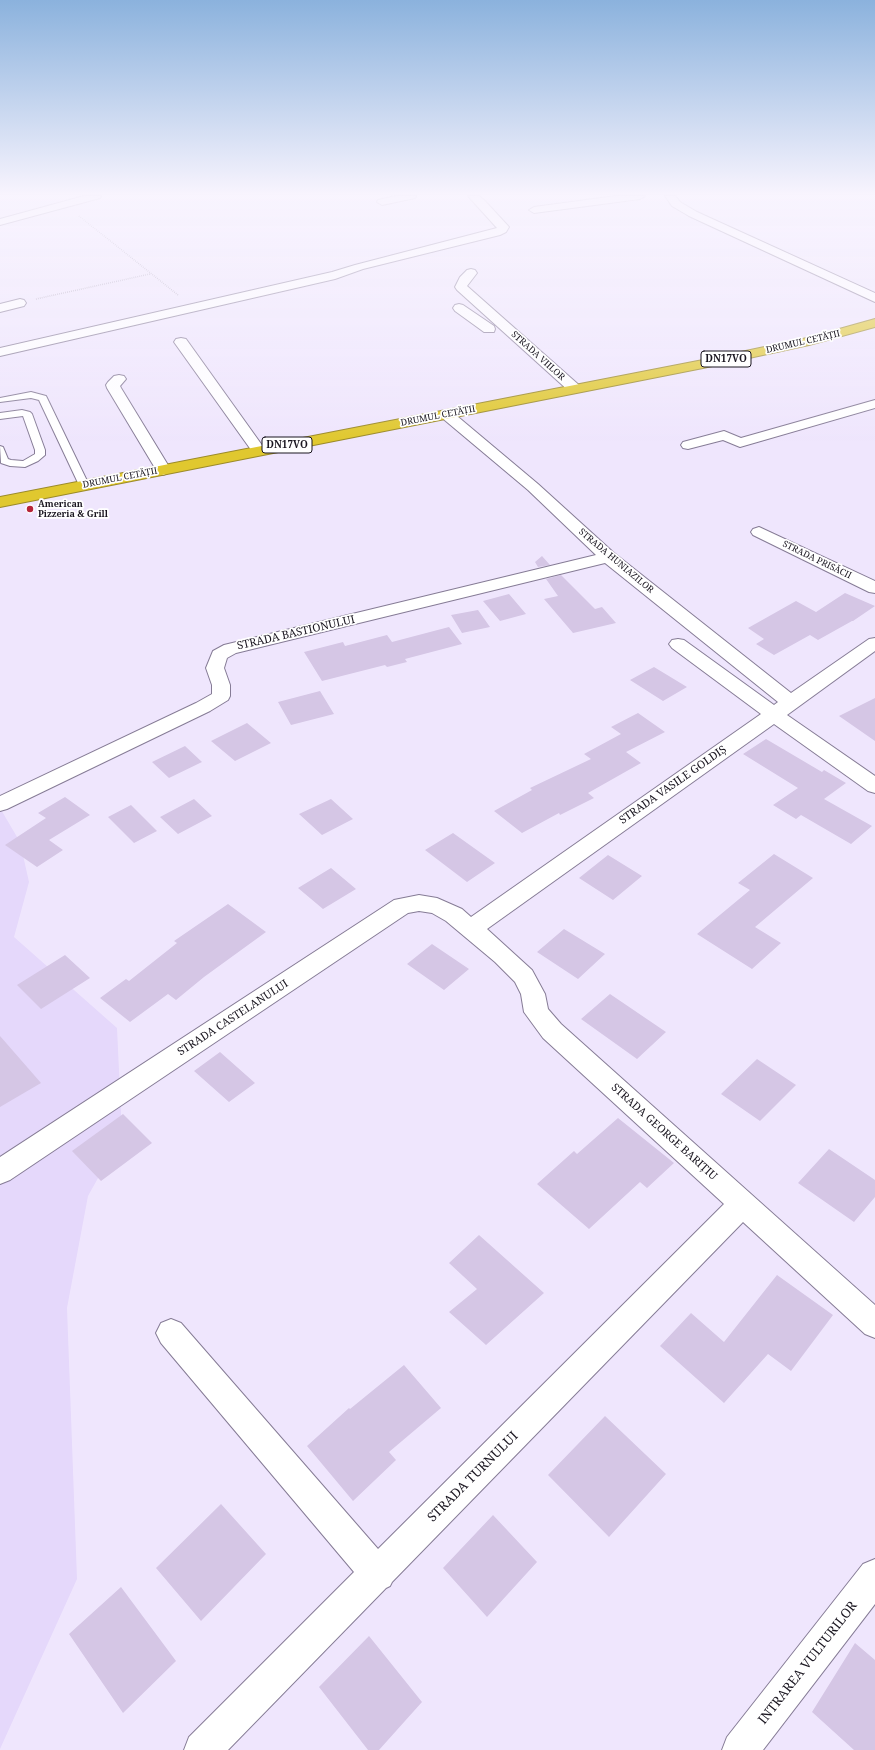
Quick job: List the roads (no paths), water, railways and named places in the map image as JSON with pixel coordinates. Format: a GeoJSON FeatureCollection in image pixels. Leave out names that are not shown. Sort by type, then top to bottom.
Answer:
{"type":"FeatureCollection","features":[{"type":"Feature","properties":{"kind":"highway","name":"DRUMUL CETĂȚII"},"geometry":{"type":"LineString","coordinates":[[0,502],[809,341],[875,323]]}},
{"type":"Feature","properties":{"kind":"street"},"geometry":{"type":"LineString","coordinates":[[0,352],[323,278]]}},
{"type":"Feature","properties":{"kind":"street","name":"STRADA VIILOR"},"geometry":{"type":"LineString","coordinates":[[466,278],[461,287],[568,390]]}},
{"type":"Feature","properties":{"kind":"street"},"geometry":{"type":"LineString","coordinates":[[831,278],[875,298]]}},
{"type":"Feature","properties":{"kind":"street"},"geometry":{"type":"LineString","coordinates":[[0,308],[20,303]]}},
{"type":"Feature","properties":{"kind":"street"},"geometry":{"type":"LineString","coordinates":[[459,308],[487,327],[568,390]]}},
{"type":"Feature","properties":{"kind":"street"},"geometry":{"type":"LineString","coordinates":[[181,342],[259,451]]}},
{"type":"Feature","properties":{"kind":"street"},"geometry":{"type":"LineString","coordinates":[[119,379],[113,385],[114,388],[163,470]]}},
{"type":"Feature","properties":{"kind":"street"},"geometry":{"type":"LineString","coordinates":[[688,445],[724,435],[740,443],[875,404]]}},
{"type":"Feature","properties":{"kind":"street","name":"STRADA HUNIAZILOR"},"geometry":{"type":"LineString","coordinates":[[446,414],[532,486],[608,557],[790,702]]}},
{"type":"Feature","properties":{"kind":"street","name":"STRADA PRISĂCII"},"geometry":{"type":"LineString","coordinates":[[759,532],[875,588]]}},
{"type":"Feature","properties":{"kind":"street","name":"STRADA BASTIONULUI"},"geometry":{"type":"LineString","coordinates":[[0,804],[203,707],[221,696],[222,685],[215,668],[219,655],[230,649],[608,557]]}},
{"type":"Feature","properties":{"kind":"street","name":"STRADA VASILE GOLDIȘ"},"geometry":{"type":"LineString","coordinates":[[472,928],[875,643]]}},
{"type":"Feature","properties":{"kind":"street"},"geometry":{"type":"LineString","coordinates":[[678,644],[773,714],[875,786]]}},
{"type":"Feature","properties":{"kind":"street","name":"STRADA CASTELANULUI"},"geometry":{"type":"LineString","coordinates":[[0,1172],[402,906],[419,903],[437,906],[454,914],[472,928]]}},
{"type":"Feature","properties":{"kind":"street","name":"STRADA GEORGE BARIȚIU"},"geometry":{"type":"LineString","coordinates":[[472,928],[524,976],[533,994],[536,1012],[552,1031],[875,1324]]}},
{"type":"Feature","properties":{"kind":"street","name":"STRADA TURNULUI"},"geometry":{"type":"LineString","coordinates":[[202,1750],[378,1574],[743,1203]]}},
{"type":"Feature","properties":{"kind":"street"},"geometry":{"type":"LineString","coordinates":[[171,1333],[378,1574]]}},
{"type":"Feature","properties":{"kind":"street","name":"INTRAREA VULTURILOR"},"geometry":{"type":"LineString","coordinates":[[740,1750],[875,1576]]}},
{"type":"Feature","properties":{"kind":"lane"},"geometry":{"type":"LineString","coordinates":[[1,400],[31,395],[43,398],[84,485]]}},
{"type":"Feature","properties":{"kind":"lane"},"geometry":{"type":"LineString","coordinates":[[0,416],[22,413],[27,414],[40,450],[40,455],[36,459],[25,464],[10,463],[4,461],[0,449]]}},
{"type":"Feature","properties":{"kind":"place","name":"American Pizzeria & Grill"},"geometry":{"type":"Point","coordinates":[30,509]}}]}
